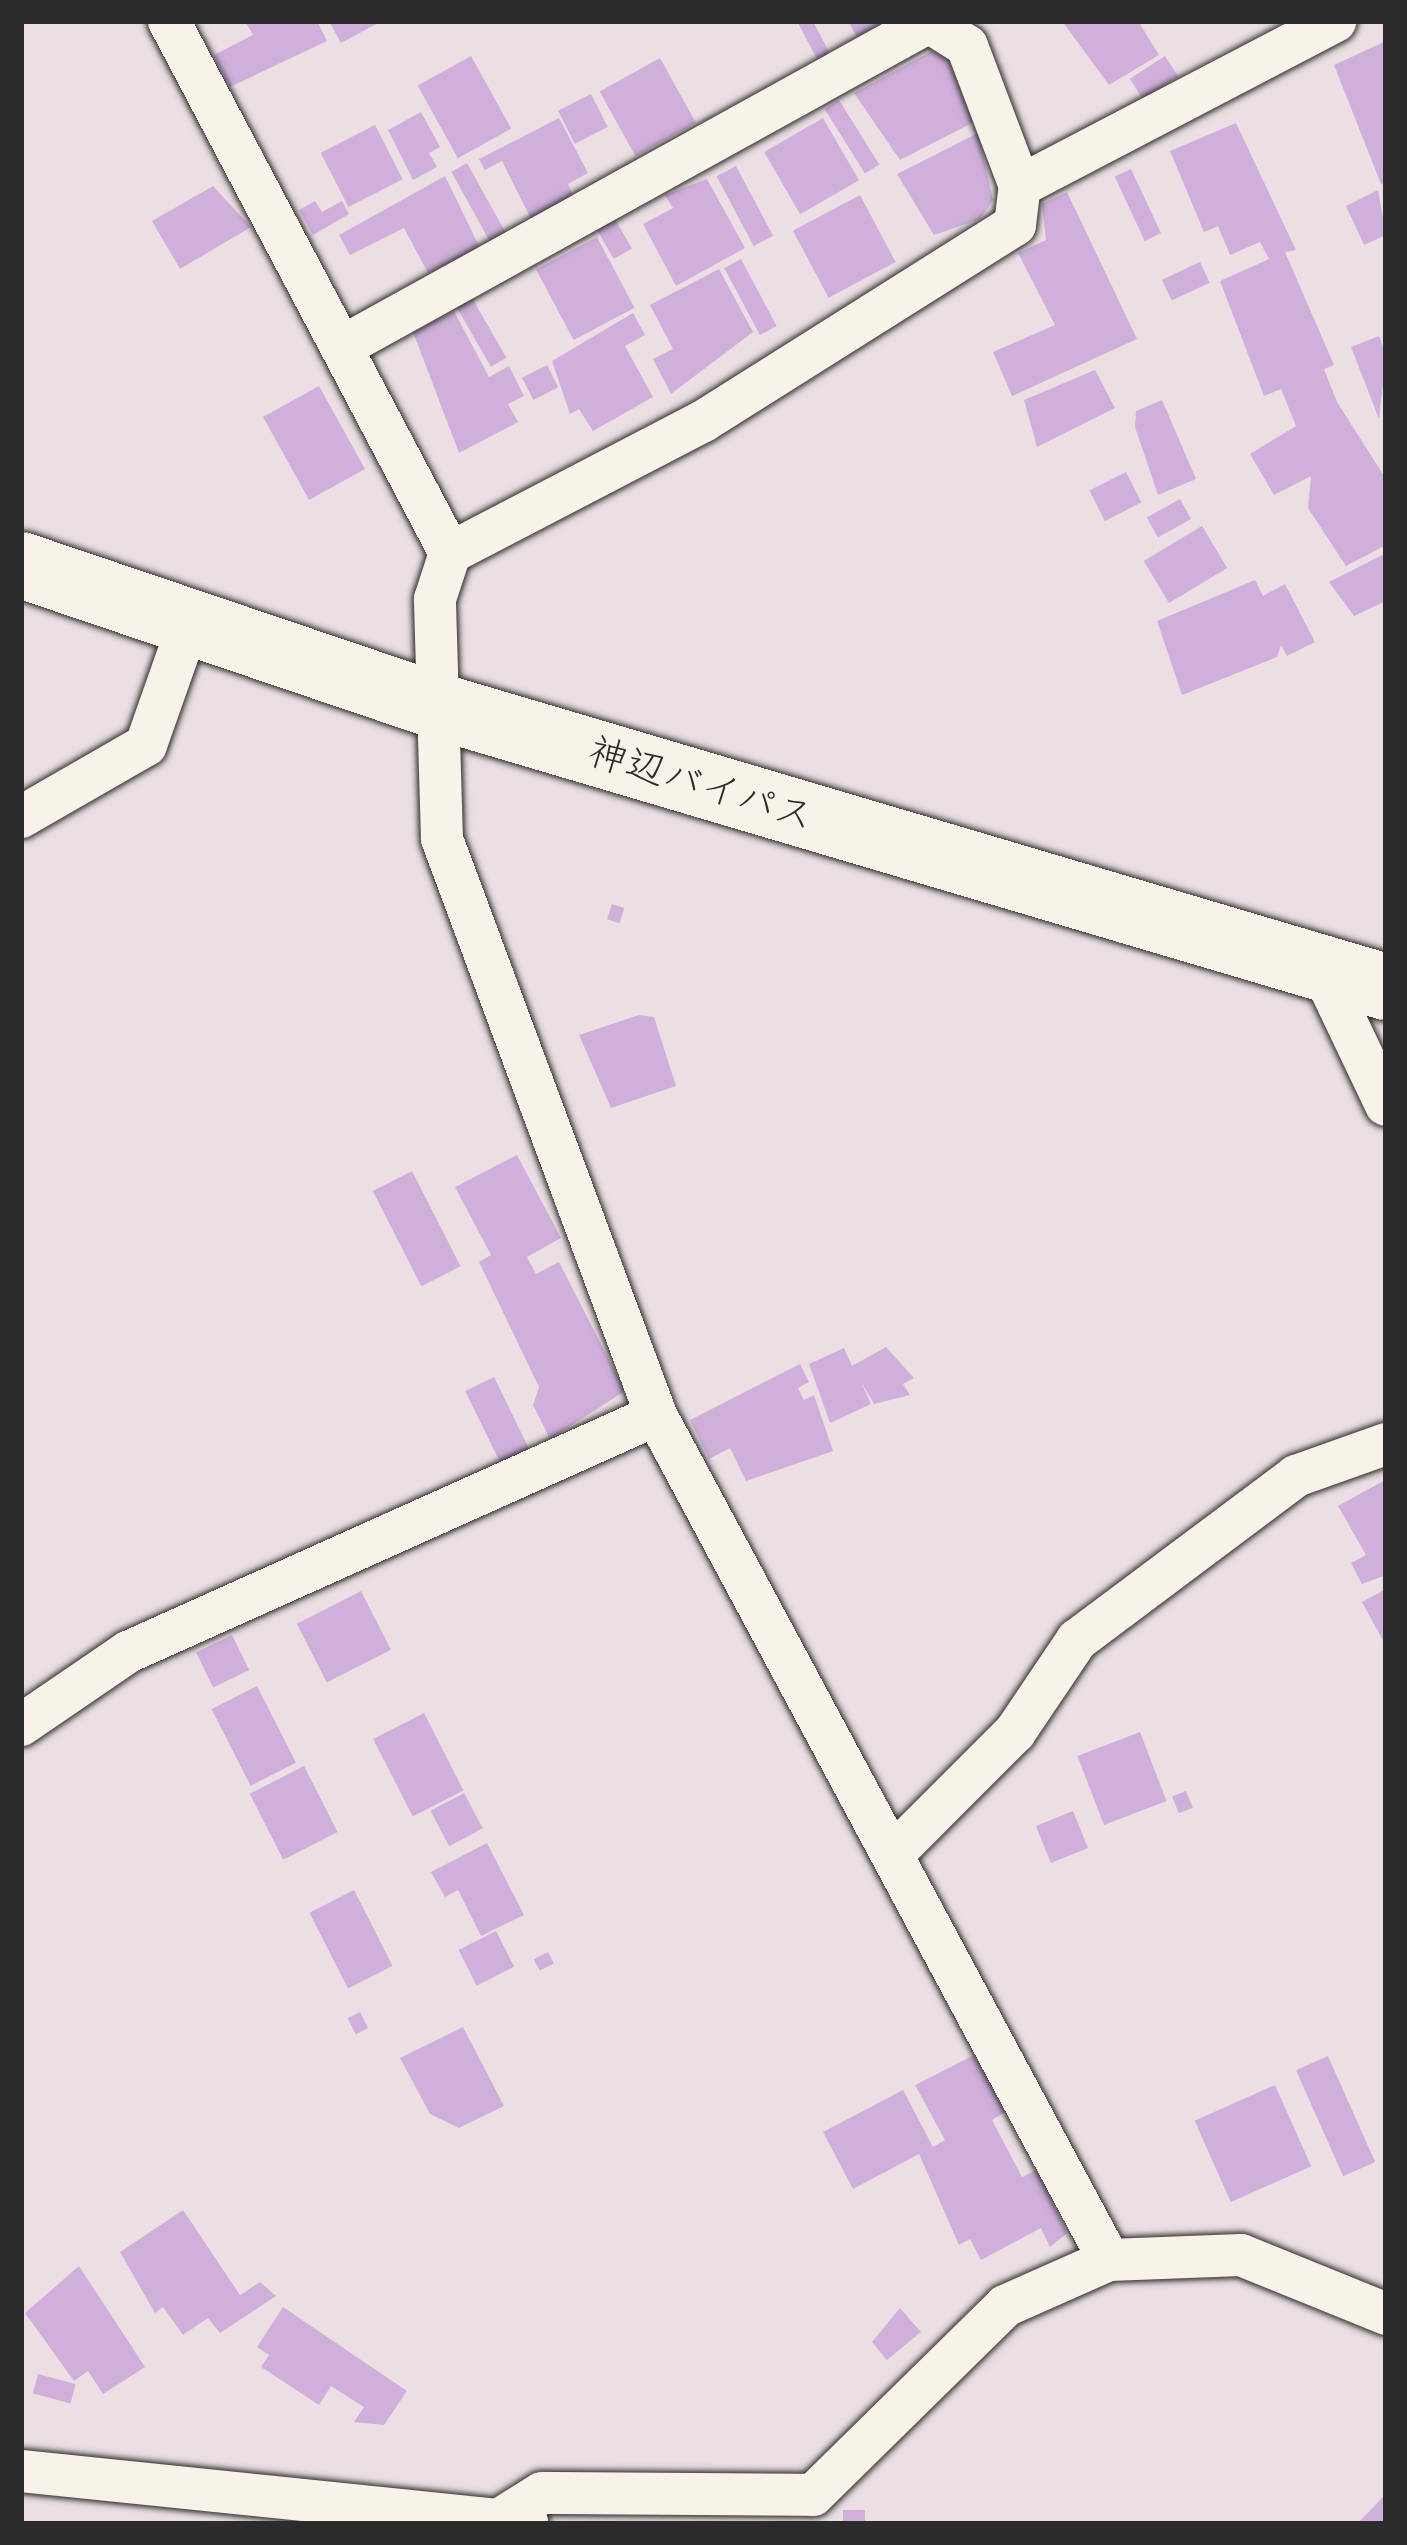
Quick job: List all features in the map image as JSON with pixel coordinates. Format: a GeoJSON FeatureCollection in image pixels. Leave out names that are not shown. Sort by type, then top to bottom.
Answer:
{"type":"FeatureCollection","features":[{"type":"Feature","properties":{"kind":"highway","name":"神辺バイパス"},"geometry":{"type":"LineString","coordinates":[[21,565],[444,708],[1323,973],[1386,987]]}},
{"type":"Feature","properties":{"kind":"street"},"geometry":{"type":"LineString","coordinates":[[169,21],[346,344],[450,553]]}},
{"type":"Feature","properties":{"kind":"street"},"geometry":{"type":"LineString","coordinates":[[1020,186],[1336,21]]}},
{"type":"Feature","properties":{"kind":"street"},"geometry":{"type":"LineString","coordinates":[[346,344],[928,22],[967,46],[1020,186],[1015,225],[702,422],[450,553],[435,599],[444,708],[442,839],[656,1415],[895,1852],[1109,2260]]}},
{"type":"Feature","properties":{"kind":"street"},"geometry":{"type":"LineString","coordinates":[[21,817],[146,745],[189,623]]}},
{"type":"Feature","properties":{"kind":"street"},"geometry":{"type":"LineString","coordinates":[[1323,973],[1386,1106]]}},
{"type":"Feature","properties":{"kind":"street"},"geometry":{"type":"LineString","coordinates":[[21,1725],[128,1652],[656,1415]]}},
{"type":"Feature","properties":{"kind":"street"},"geometry":{"type":"LineString","coordinates":[[895,1852],[1015,1732],[1077,1640],[1296,1476],[1386,1444]]}},
{"type":"Feature","properties":{"kind":"street"},"geometry":{"type":"LineString","coordinates":[[21,2471],[516,2521],[542,2492],[813,2495],[1005,2306],[1109,2260],[1241,2255],[1386,2314]]}},
{"type":"Feature","properties":{"kind":"building"},"geometry":{"type":"Polygon","coordinates":[[[245,21],[317,21],[327,41],[230,87],[214,55],[253,35],[245,21]]]}},
{"type":"Feature","properties":{"kind":"building"},"geometry":{"type":"Polygon","coordinates":[[[329,21],[382,21],[341,43],[329,21]]]}},
{"type":"Feature","properties":{"kind":"building"},"geometry":{"type":"Polygon","coordinates":[[[797,21],[813,21],[831,56],[819,63],[797,21]]]}},
{"type":"Feature","properties":{"kind":"building"},"geometry":{"type":"Polygon","coordinates":[[[848,21],[885,21],[857,37],[848,21]]]}},
{"type":"Feature","properties":{"kind":"building"},"geometry":{"type":"Polygon","coordinates":[[[1062,21],[1138,21],[1159,55],[1109,85],[1062,21]]]}},
{"type":"Feature","properties":{"kind":"building"},"geometry":{"type":"Polygon","coordinates":[[[1386,41],[1386,182],[1381,184],[1334,65],[1386,41]]]}},
{"type":"Feature","properties":{"kind":"building"},"geometry":{"type":"Polygon","coordinates":[[[932,51],[948,59],[974,122],[900,160],[854,93],[932,51]]]}},
{"type":"Feature","properties":{"kind":"building"},"geometry":{"type":"Polygon","coordinates":[[[471,56],[511,129],[458,158],[418,86],[471,56]]]}},
{"type":"Feature","properties":{"kind":"building"},"geometry":{"type":"Polygon","coordinates":[[[1165,56],[1178,76],[1143,99],[1130,79],[1165,56]]]}},
{"type":"Feature","properties":{"kind":"building"},"geometry":{"type":"Polygon","coordinates":[[[660,58],[696,123],[636,156],[600,91],[660,58]]]}},
{"type":"Feature","properties":{"kind":"building"},"geometry":{"type":"Polygon","coordinates":[[[591,94],[608,127],[575,144],[558,111],[591,94]]]}},
{"type":"Feature","properties":{"kind":"building"},"geometry":{"type":"Polygon","coordinates":[[[839,100],[879,164],[865,173],[825,109],[839,100]]]}},
{"type":"Feature","properties":{"kind":"building"},"geometry":{"type":"Polygon","coordinates":[[[421,112],[440,147],[429,153],[437,167],[413,180],[388,130],[421,112]]]}},
{"type":"Feature","properties":{"kind":"building"},"geometry":{"type":"Polygon","coordinates":[[[559,118],[588,173],[568,184],[574,197],[531,219],[502,161],[485,170],[479,159],[559,118]]]}},
{"type":"Feature","properties":{"kind":"building"},"geometry":{"type":"Polygon","coordinates":[[[823,118],[859,180],[800,214],[764,152],[823,118]]]}},
{"type":"Feature","properties":{"kind":"building"},"geometry":{"type":"Polygon","coordinates":[[[1236,123],[1296,250],[1285,252],[1334,365],[1324,369],[1337,402],[1386,479],[1386,545],[1346,566],[1308,508],[1311,476],[1274,495],[1250,454],[1296,426],[1281,389],[1264,396],[1220,281],[1269,259],[1260,242],[1230,255],[1218,226],[1204,232],[1170,151],[1236,123]]]}},
{"type":"Feature","properties":{"kind":"building"},"geometry":{"type":"Polygon","coordinates":[[[375,125],[403,179],[348,207],[321,153],[375,125]]]}},
{"type":"Feature","properties":{"kind":"building"},"geometry":{"type":"Polygon","coordinates":[[[978,133],[993,200],[980,219],[934,235],[897,174],[978,133]]]}},
{"type":"Feature","properties":{"kind":"building"},"geometry":{"type":"Polygon","coordinates":[[[467,163],[506,233],[490,242],[451,172],[467,163]]]}},
{"type":"Feature","properties":{"kind":"building"},"geometry":{"type":"Polygon","coordinates":[[[736,166],[773,236],[754,246],[717,176],[736,166]]]}},
{"type":"Feature","properties":{"kind":"building"},"geometry":{"type":"Polygon","coordinates":[[[1131,169],[1161,233],[1145,241],[1115,177],[1131,169]]]}},
{"type":"Feature","properties":{"kind":"building"},"geometry":{"type":"Polygon","coordinates":[[[445,176],[480,248],[428,273],[404,228],[350,255],[339,235],[445,176]]]}},
{"type":"Feature","properties":{"kind":"building"},"geometry":{"type":"Polygon","coordinates":[[[707,179],[745,248],[676,286],[643,224],[673,208],[665,195],[707,179]]]}},
{"type":"Feature","properties":{"kind":"building"},"geometry":{"type":"Polygon","coordinates":[[[213,186],[251,227],[180,269],[152,221],[213,186]]]}},
{"type":"Feature","properties":{"kind":"building"},"geometry":{"type":"Polygon","coordinates":[[[1378,190],[1386,235],[1364,245],[1346,206],[1378,190]]]}},
{"type":"Feature","properties":{"kind":"building"},"geometry":{"type":"Polygon","coordinates":[[[1067,192],[1137,339],[1012,396],[993,352],[1055,325],[1018,253],[1046,240],[1042,204],[1067,192]]]}},
{"type":"Feature","properties":{"kind":"building"},"geometry":{"type":"Polygon","coordinates":[[[860,195],[896,262],[829,298],[793,231],[860,195]]]}},
{"type":"Feature","properties":{"kind":"building"},"geometry":{"type":"Polygon","coordinates":[[[315,201],[322,212],[342,201],[349,214],[313,235],[299,210],[315,201]]]}},
{"type":"Feature","properties":{"kind":"building"},"geometry":{"type":"Polygon","coordinates":[[[615,219],[632,248],[614,259],[597,230],[615,219]]]}},
{"type":"Feature","properties":{"kind":"building"},"geometry":{"type":"Polygon","coordinates":[[[597,237],[635,308],[574,340],[536,269],[597,237]]]}},
{"type":"Feature","properties":{"kind":"building"},"geometry":{"type":"Polygon","coordinates":[[[741,259],[777,326],[760,335],[724,268],[741,259]]]}},
{"type":"Feature","properties":{"kind":"building"},"geometry":{"type":"Polygon","coordinates":[[[1200,262],[1210,283],[1172,301],[1162,280],[1200,262]]]}},
{"type":"Feature","properties":{"kind":"building"},"geometry":{"type":"Polygon","coordinates":[[[719,269],[753,332],[671,394],[653,359],[673,349],[650,305],[719,269]]]}},
{"type":"Feature","properties":{"kind":"building"},"geometry":{"type":"Polygon","coordinates":[[[472,298],[506,358],[491,367],[456,307],[472,298]]]}},
{"type":"Feature","properties":{"kind":"building"},"geometry":{"type":"Polygon","coordinates":[[[454,311],[489,377],[509,366],[524,396],[508,404],[518,422],[459,453],[413,332],[454,311]]]}},
{"type":"Feature","properties":{"kind":"building"},"geometry":{"type":"Polygon","coordinates":[[[633,313],[645,335],[625,346],[653,397],[593,431],[579,409],[570,414],[552,361],[633,313]]]}},
{"type":"Feature","properties":{"kind":"building"},"geometry":{"type":"Polygon","coordinates":[[[1379,336],[1386,354],[1379,419],[1351,347],[1379,336]]]}},
{"type":"Feature","properties":{"kind":"building"},"geometry":{"type":"Polygon","coordinates":[[[547,365],[558,387],[533,400],[522,378],[547,365]]]}},
{"type":"Feature","properties":{"kind":"building"},"geometry":{"type":"Polygon","coordinates":[[[1095,370],[1115,408],[1037,447],[1024,400],[1095,370]]]}},
{"type":"Feature","properties":{"kind":"building"},"geometry":{"type":"Polygon","coordinates":[[[319,386],[365,469],[309,500],[263,417],[319,386]]]}},
{"type":"Feature","properties":{"kind":"building"},"geometry":{"type":"Polygon","coordinates":[[[1162,400],[1196,479],[1158,495],[1135,427],[1136,411],[1162,400]]]}},
{"type":"Feature","properties":{"kind":"building"},"geometry":{"type":"Polygon","coordinates":[[[1126,472],[1141,502],[1105,521],[1089,491],[1126,472]]]}},
{"type":"Feature","properties":{"kind":"building"},"geometry":{"type":"Polygon","coordinates":[[[1180,499],[1191,519],[1158,538],[1147,517],[1180,499]]]}},
{"type":"Feature","properties":{"kind":"building"},"geometry":{"type":"Polygon","coordinates":[[[1202,526],[1227,568],[1169,603],[1144,561],[1202,526]]]}},
{"type":"Feature","properties":{"kind":"building"},"geometry":{"type":"Polygon","coordinates":[[[1386,553],[1386,601],[1354,616],[1329,582],[1386,553]]]}},
{"type":"Feature","properties":{"kind":"building"},"geometry":{"type":"Polygon","coordinates":[[[1255,580],[1263,596],[1285,584],[1315,642],[1287,656],[1281,645],[1277,657],[1182,695],[1157,621],[1255,580]]]}},
{"type":"Feature","properties":{"kind":"building"},"geometry":{"type":"Polygon","coordinates":[[[612,904],[624,908],[619,923],[607,919],[612,904]]]}},
{"type":"Feature","properties":{"kind":"building"},"geometry":{"type":"Polygon","coordinates":[[[639,1015],[654,1017],[676,1086],[611,1108],[579,1035],[639,1015]]]}},
{"type":"Feature","properties":{"kind":"building"},"geometry":{"type":"Polygon","coordinates":[[[517,1155],[561,1238],[527,1257],[536,1274],[559,1262],[625,1391],[550,1439],[533,1405],[539,1387],[479,1262],[491,1255],[455,1187],[517,1155]]]}},
{"type":"Feature","properties":{"kind":"building"},"geometry":{"type":"Polygon","coordinates":[[[412,1171],[461,1266],[421,1286],[373,1191],[412,1171]]]}},
{"type":"Feature","properties":{"kind":"building"},"geometry":{"type":"Polygon","coordinates":[[[886,1347],[914,1378],[903,1384],[910,1395],[874,1404],[861,1382],[871,1404],[830,1423],[809,1364],[844,1348],[852,1366],[886,1347]]]}},
{"type":"Feature","properties":{"kind":"building"},"geometry":{"type":"Polygon","coordinates":[[[800,1364],[809,1382],[798,1388],[804,1400],[814,1395],[833,1451],[746,1481],[730,1448],[709,1459],[690,1420],[800,1364]]]}},
{"type":"Feature","properties":{"kind":"building"},"geometry":{"type":"Polygon","coordinates":[[[494,1377],[530,1450],[501,1464],[465,1391],[494,1377]]]}},
{"type":"Feature","properties":{"kind":"building"},"geometry":{"type":"Polygon","coordinates":[[[1385,1480],[1386,1575],[1362,1584],[1351,1563],[1366,1555],[1338,1506],[1385,1480]]]}},
{"type":"Feature","properties":{"kind":"building"},"geometry":{"type":"Polygon","coordinates":[[[1386,1589],[1386,1646],[1362,1602],[1386,1589]]]}},
{"type":"Feature","properties":{"kind":"building"},"geometry":{"type":"Polygon","coordinates":[[[361,1591],[391,1650],[327,1682],[297,1624],[361,1591]]]}},
{"type":"Feature","properties":{"kind":"building"},"geometry":{"type":"Polygon","coordinates":[[[232,1635],[249,1670],[213,1688],[196,1653],[232,1635]]]}},
{"type":"Feature","properties":{"kind":"building"},"geometry":{"type":"Polygon","coordinates":[[[257,1686],[296,1763],[251,1786],[212,1709],[257,1686]]]}},
{"type":"Feature","properties":{"kind":"building"},"geometry":{"type":"Polygon","coordinates":[[[424,1713],[463,1791],[413,1816],[373,1739],[424,1713]]]}},
{"type":"Feature","properties":{"kind":"building"},"geometry":{"type":"Polygon","coordinates":[[[1140,1732],[1167,1801],[1104,1825],[1077,1756],[1140,1732]]]}},
{"type":"Feature","properties":{"kind":"building"},"geometry":{"type":"Polygon","coordinates":[[[304,1766],[338,1832],[283,1860],[250,1794],[304,1766]]]}},
{"type":"Feature","properties":{"kind":"building"},"geometry":{"type":"Polygon","coordinates":[[[1186,1791],[1193,1808],[1179,1813],[1172,1797],[1186,1791]]]}},
{"type":"Feature","properties":{"kind":"building"},"geometry":{"type":"Polygon","coordinates":[[[464,1793],[483,1828],[449,1846],[430,1811],[464,1793]]]}},
{"type":"Feature","properties":{"kind":"building"},"geometry":{"type":"Polygon","coordinates":[[[1073,1811],[1088,1848],[1051,1863],[1036,1826],[1073,1811]]]}},
{"type":"Feature","properties":{"kind":"building"},"geometry":{"type":"Polygon","coordinates":[[[487,1843],[524,1915],[481,1936],[458,1890],[445,1897],[431,1872],[487,1843]]]}},
{"type":"Feature","properties":{"kind":"building"},"geometry":{"type":"Polygon","coordinates":[[[354,1890],[393,1966],[348,1988],[309,1913],[354,1890]]]}},
{"type":"Feature","properties":{"kind":"building"},"geometry":{"type":"Polygon","coordinates":[[[496,1931],[514,1967],[477,1986],[459,1950],[496,1931]]]}},
{"type":"Feature","properties":{"kind":"building"},"geometry":{"type":"Polygon","coordinates":[[[548,1952],[554,1964],[540,1971],[534,1959],[548,1952]]]}},
{"type":"Feature","properties":{"kind":"building"},"geometry":{"type":"Polygon","coordinates":[[[360,2012],[368,2028],[356,2034],[348,2018],[360,2012]]]}},
{"type":"Feature","properties":{"kind":"building"},"geometry":{"type":"Polygon","coordinates":[[[463,2027],[504,2106],[459,2128],[430,2114],[400,2058],[463,2027]]]}},
{"type":"Feature","properties":{"kind":"building"},"geometry":{"type":"Polygon","coordinates":[[[974,2055],[1005,2112],[992,2120],[1022,2177],[1036,2170],[1067,2233],[1050,2247],[1041,2228],[981,2260],[970,2239],[959,2245],[919,2154],[853,2189],[823,2132],[903,2090],[933,2147],[945,2140],[915,2085],[974,2055]]]}},
{"type":"Feature","properties":{"kind":"building"},"geometry":{"type":"Polygon","coordinates":[[[1328,2056],[1375,2162],[1343,2176],[1296,2070],[1328,2056]]]}},
{"type":"Feature","properties":{"kind":"building"},"geometry":{"type":"Polygon","coordinates":[[[1275,2085],[1311,2166],[1231,2202],[1195,2121],[1275,2085]]]}},
{"type":"Feature","properties":{"kind":"building"},"geometry":{"type":"Polygon","coordinates":[[[183,2210],[240,2295],[260,2282],[276,2296],[220,2333],[208,2318],[183,2335],[163,2307],[155,2313],[120,2252],[183,2210]]]}},
{"type":"Feature","properties":{"kind":"building"},"geometry":{"type":"Polygon","coordinates":[[[79,2266],[145,2367],[103,2394],[88,2371],[74,2381],[25,2313],[79,2266]]]}},
{"type":"Feature","properties":{"kind":"building"},"geometry":{"type":"Polygon","coordinates":[[[283,2307],[407,2391],[384,2425],[354,2422],[364,2407],[331,2386],[319,2405],[261,2367],[269,2355],[257,2347],[283,2307]]]}},
{"type":"Feature","properties":{"kind":"building"},"geometry":{"type":"Polygon","coordinates":[[[900,2308],[921,2332],[887,2360],[872,2342],[900,2308]]]}},
{"type":"Feature","properties":{"kind":"building"},"geometry":{"type":"Polygon","coordinates":[[[38,2374],[76,2384],[70,2403],[33,2393],[38,2374]]]}},
{"type":"Feature","properties":{"kind":"building"},"geometry":{"type":"Polygon","coordinates":[[[1386,2494],[1386,2524],[1357,2524],[1386,2494]]]}},
{"type":"Feature","properties":{"kind":"building"},"geometry":{"type":"Polygon","coordinates":[[[843,2510],[865,2510],[865,2524],[843,2524],[843,2510]]]}}]}
